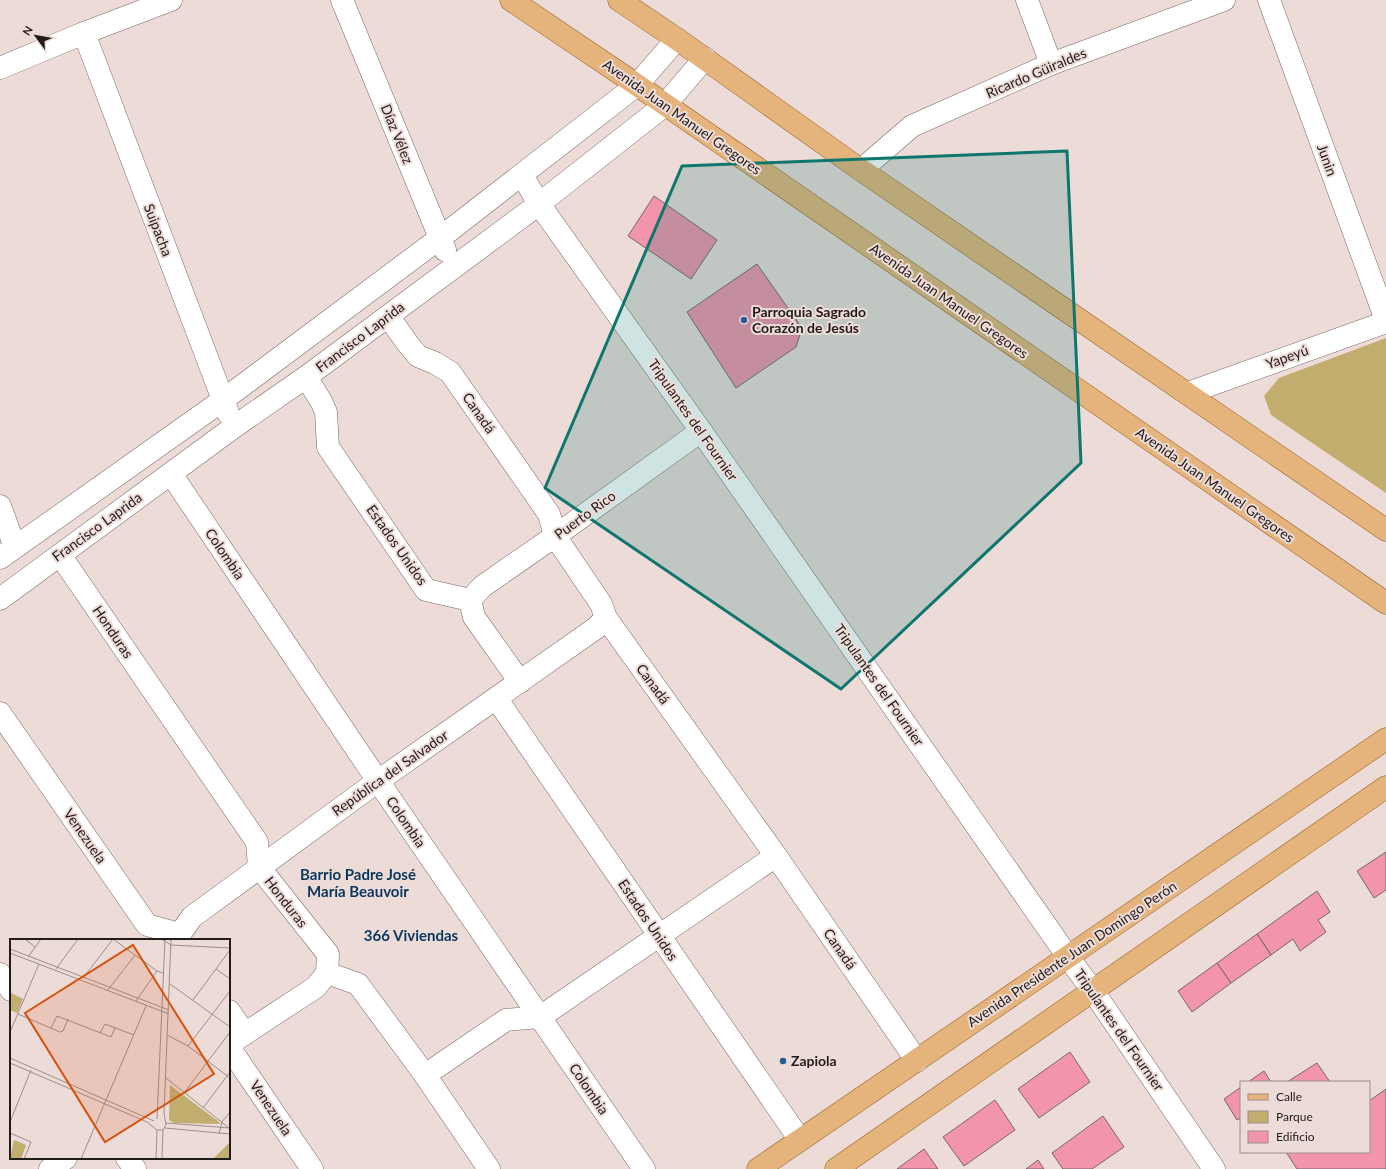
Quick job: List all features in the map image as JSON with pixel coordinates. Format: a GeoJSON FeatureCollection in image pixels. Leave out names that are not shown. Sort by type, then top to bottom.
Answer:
{"type":"FeatureCollection","features":[{"type":"Feature","properties":{"kind":"main road","name":"Avenida Juan Manuel Gregores"},"geometry":{"type":"LineString","coordinates":[[511,0],[638,85],[1386,603]]}},
{"type":"Feature","properties":{"kind":"main road"},"geometry":{"type":"LineString","coordinates":[[620,0],[705,58],[861,170],[1386,530]]}},
{"type":"Feature","properties":{"kind":"main road","name":"Avenida Presidente Juan Domingo Perón"},"geometry":{"type":"LineString","coordinates":[[758,1169],[1386,739]]}},
{"type":"Feature","properties":{"kind":"main road"},"geometry":{"type":"LineString","coordinates":[[836,1169],[1386,787]]}},
{"type":"Feature","properties":{"kind":"street"},"geometry":{"type":"LineString","coordinates":[[0,68],[84,33],[171,0]]}},
{"type":"Feature","properties":{"kind":"street","name":"Díaz Vélez"},"geometry":{"type":"LineString","coordinates":[[342,0],[453,267]]}},
{"type":"Feature","properties":{"kind":"street"},"geometry":{"type":"LineString","coordinates":[[1027,0],[1051,64]]}},
{"type":"Feature","properties":{"kind":"street","name":"Ricardo Güiraldes"},"geometry":{"type":"LineString","coordinates":[[861,170],[912,126],[1051,64],[1224,0]]}},
{"type":"Feature","properties":{"kind":"street","name":"Junin"},"geometry":{"type":"LineString","coordinates":[[1269,0],[1386,321]]}},
{"type":"Feature","properties":{"kind":"street","name":"Suipacha"},"geometry":{"type":"LineString","coordinates":[[84,33],[222,400],[234,427]]}},
{"type":"Feature","properties":{"kind":"street"},"geometry":{"type":"LineString","coordinates":[[0,506],[8,552],[222,400],[440,238],[638,85],[677,39]]}},
{"type":"Feature","properties":{"kind":"street","name":"Francisco Laprida"},"geometry":{"type":"LineString","coordinates":[[0,599],[234,427],[306,377],[539,204],[665,104],[705,58]]}},
{"type":"Feature","properties":{"kind":"street","name":"Tripulantes del Fournier"},"geometry":{"type":"LineString","coordinates":[[522,175],[539,204],[701,431],[1093,991],[1214,1169]]}},
{"type":"Feature","properties":{"kind":"street","name":"Canadá"},"geometry":{"type":"LineString","coordinates":[[388,316],[418,356],[435,363],[450,372],[549,514],[554,536],[601,604],[606,618],[776,856],[917,1061]]}},
{"type":"Feature","properties":{"kind":"street","name":"Yapeyú"},"geometry":{"type":"LineString","coordinates":[[1188,393],[1386,321]]}},
{"type":"Feature","properties":{"kind":"street","name":"Estados Unidos"},"geometry":{"type":"LineString","coordinates":[[306,377],[326,412],[328,447],[426,590],[470,600]]}},
{"type":"Feature","properties":{"kind":"street","name":"Puerto Rico"},"geometry":{"type":"LineString","coordinates":[[470,600],[483,586],[701,431]]}},
{"type":"Feature","properties":{"kind":"street","name":"Colombia"},"geometry":{"type":"LineString","coordinates":[[171,474],[378,781],[644,1169]]}},
{"type":"Feature","properties":{"kind":"street","name":"Honduras"},"geometry":{"type":"LineString","coordinates":[[60,555],[257,842],[259,867],[328,954],[327,973]]}},
{"type":"Feature","properties":{"kind":"street"},"geometry":{"type":"LineString","coordinates":[[470,600],[474,617],[520,682]]}},
{"type":"Feature","properties":{"kind":"street","name":"República del Salvador"},"geometry":{"type":"LineString","coordinates":[[181,937],[192,918],[259,867],[378,781],[596,628],[606,618]]}},
{"type":"Feature","properties":{"kind":"street","name":"Estados Unidos"},"geometry":{"type":"LineString","coordinates":[[496,698],[800,1140]]}},
{"type":"Feature","properties":{"kind":"street","name":"Venezuela"},"geometry":{"type":"LineString","coordinates":[[0,713],[147,925],[181,937]]}},
{"type":"Feature","properties":{"kind":"street"},"geometry":{"type":"LineString","coordinates":[[425,1075],[506,1020],[540,1017],[776,856]]}},
{"type":"Feature","properties":{"kind":"street"},"geometry":{"type":"LineString","coordinates":[[234,1041],[316,987],[327,973],[358,984],[425,1075],[489,1169]]}},
{"type":"Feature","properties":{"kind":"street"},"geometry":{"type":"LineString","coordinates":[[0,974],[10,989]]}},
{"type":"Feature","properties":{"kind":"street","name":"Venezuela"},"geometry":{"type":"LineString","coordinates":[[230,1017],[234,1041],[312,1169]]}},
{"type":"Feature","properties":{"kind":"street"},"geometry":{"type":"LineString","coordinates":[[50,1169],[65,1159]]}},
{"type":"Feature","properties":{"kind":"street"},"geometry":{"type":"LineString","coordinates":[[128,1159],[135,1169]]}},
{"type":"Feature","properties":{"kind":"highlighted area"},"geometry":{"type":"Polygon","coordinates":[[[1067,151],[1081,463],[841,689],[545,488],[682,166],[1067,151]]]}},
{"type":"Feature","properties":{"kind":"green space"},"geometry":{"type":"Polygon","coordinates":[[[1386,338],[1386,493],[1271,415],[1264,396],[1279,378],[1386,338]]]}},
{"type":"Feature","properties":{"kind":"building"},"geometry":{"type":"Polygon","coordinates":[[[654,196],[717,240],[691,279],[628,236],[654,196]]]}},
{"type":"Feature","properties":{"kind":"building","name":"Parroquia Sagrado Corazón de Jesús"},"geometry":{"type":"Polygon","coordinates":[[[757,264],[802,328],[796,347],[736,388],[687,312],[757,264]]]}},
{"type":"Feature","properties":{"kind":"building"},"geometry":{"type":"Polygon","coordinates":[[[1386,852],[1386,890],[1374,898],[1357,871],[1386,852]]]}},
{"type":"Feature","properties":{"kind":"building"},"geometry":{"type":"Polygon","coordinates":[[[1317,891],[1330,912],[1318,920],[1326,932],[1300,951],[1293,939],[1271,955],[1257,934],[1317,891]]]}},
{"type":"Feature","properties":{"kind":"building"},"geometry":{"type":"Polygon","coordinates":[[[1257,934],[1271,955],[1231,983],[1217,963],[1257,934]]]}},
{"type":"Feature","properties":{"kind":"building"},"geometry":{"type":"Polygon","coordinates":[[[1217,963],[1231,983],[1192,1012],[1178,991],[1217,963]]]}},
{"type":"Feature","properties":{"kind":"building"},"geometry":{"type":"Polygon","coordinates":[[[1070,1052],[1090,1082],[1039,1118],[1018,1089],[1070,1052]]]}},
{"type":"Feature","properties":{"kind":"building"},"geometry":{"type":"Polygon","coordinates":[[[1317,1063],[1329,1081],[1289,1081],[1317,1063]]]}},
{"type":"Feature","properties":{"kind":"building"},"geometry":{"type":"Polygon","coordinates":[[[1264,1071],[1270,1081],[1249,1081],[1264,1071]]]}},
{"type":"Feature","properties":{"kind":"building"},"geometry":{"type":"Polygon","coordinates":[[[1240,1088],[1240,1118],[1237,1120],[1224,1099],[1240,1088]]]}},
{"type":"Feature","properties":{"kind":"building"},"geometry":{"type":"Polygon","coordinates":[[[1386,1089],[1386,1169],[1297,1169],[1287,1153],[1370,1153],[1370,1100],[1386,1089]]]}},
{"type":"Feature","properties":{"kind":"building"},"geometry":{"type":"Polygon","coordinates":[[[995,1100],[1015,1130],[964,1166],[943,1137],[995,1100]]]}},
{"type":"Feature","properties":{"kind":"building"},"geometry":{"type":"Polygon","coordinates":[[[1103,1116],[1124,1147],[1092,1169],[1063,1169],[1052,1153],[1103,1116]]]}},
{"type":"Feature","properties":{"kind":"building"},"geometry":{"type":"Polygon","coordinates":[[[924,1149],[938,1169],[897,1169],[924,1149]]]}},
{"type":"Feature","properties":{"kind":"building"},"geometry":{"type":"Polygon","coordinates":[[[1038,1160],[1044,1169],[1026,1169],[1038,1160]]]}},
{"type":"Feature","properties":{"kind":"place","name":"Parroquia Sagrado Corazón de Jesús"},"geometry":{"type":"Point","coordinates":[744,320]}},
{"type":"Feature","properties":{"kind":"place","name":"Zapiola"},"geometry":{"type":"Point","coordinates":[783,1061]}},
{"type":"Feature","properties":{"kind":"district","name":"Barrio Padre José María Beauvoir"},"geometry":{"type":"Point","coordinates":[358,884]}},
{"type":"Feature","properties":{"kind":"district","name":"366 Viviendas"},"geometry":{"type":"Point","coordinates":[411,936]}}]}
